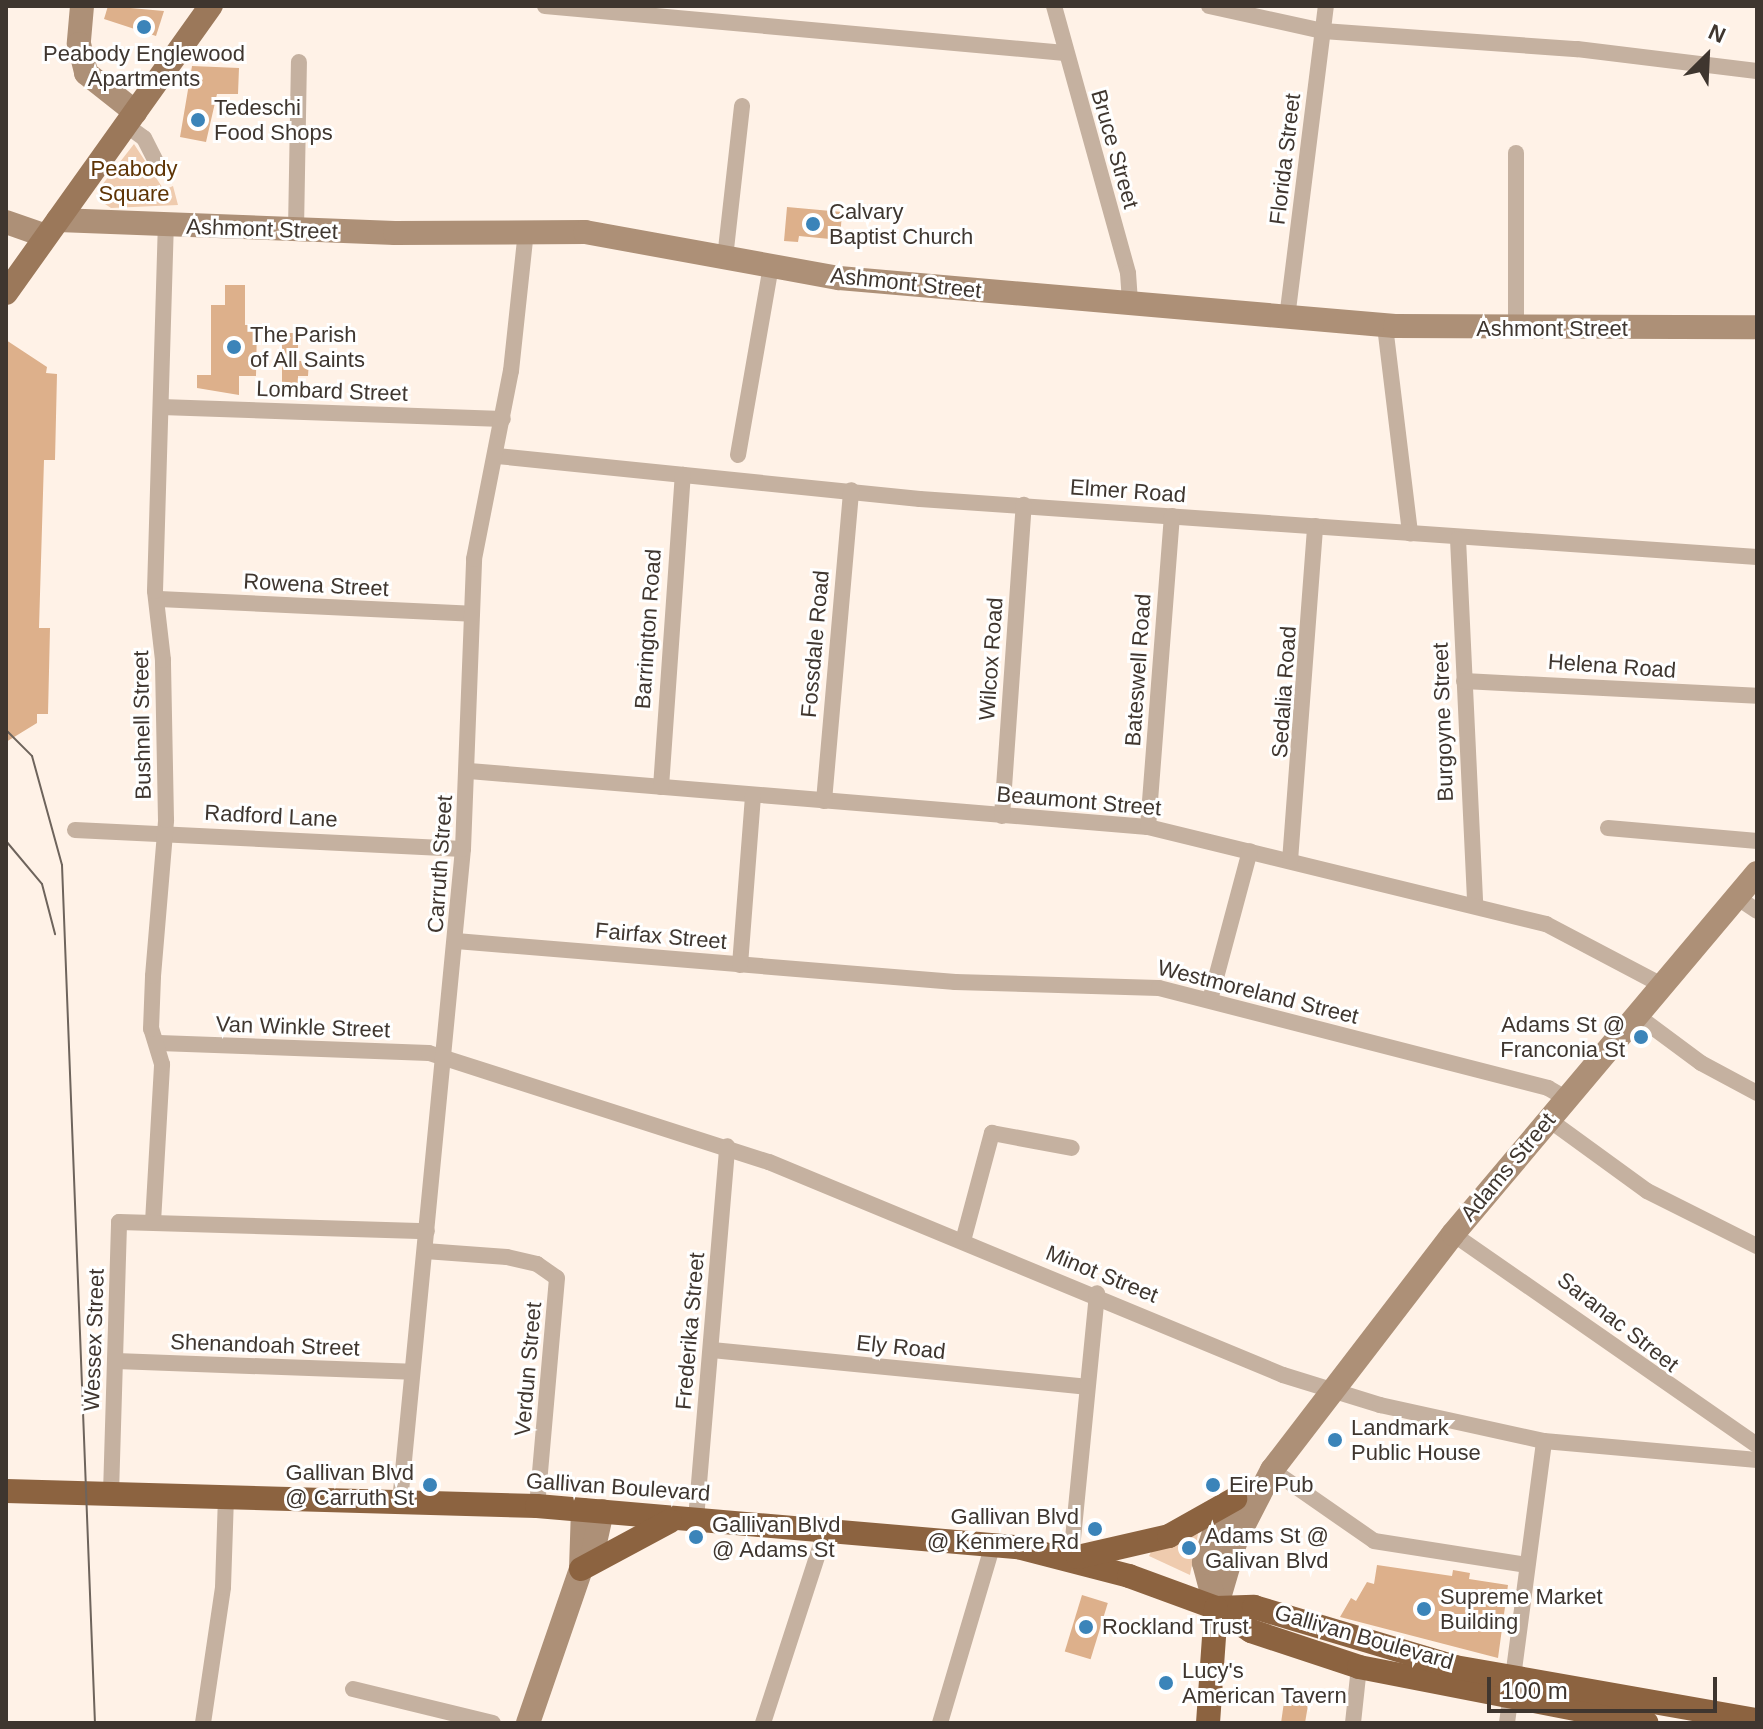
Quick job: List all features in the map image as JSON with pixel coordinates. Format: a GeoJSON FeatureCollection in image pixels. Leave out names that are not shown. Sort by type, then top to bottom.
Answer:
{"type":"FeatureCollection","features":[{"type":"Feature","properties":{"kind":"highway","name":"Gallivan Boulevard"},"geometry":{"type":"LineString","coordinates":[[6,1491],[537,1506],[993,1544],[1071,1559],[1216,1608],[1251,1631],[1359,1667],[1510,1701],[1647,1723]]}},
{"type":"Feature","properties":{"kind":"highway"},"geometry":{"type":"LineString","coordinates":[[1071,1559],[1169,1536],[1235,1499]]}},
{"type":"Feature","properties":{"kind":"highway"},"geometry":{"type":"LineString","coordinates":[[581,1569],[641,1532],[688,1518]]}},
{"type":"Feature","properties":{"kind":"highway","name":"Gallivan Boulevard"},"geometry":{"type":"LineString","coordinates":[[1216,1608],[1254,1607],[1374,1648],[1510,1701],[1757,1720]]}},
{"type":"Feature","properties":{"kind":"highway"},"geometry":{"type":"LineString","coordinates":[[1208,1723],[1216,1608]]}},
{"type":"Feature","properties":{"kind":"main road"},"geometry":{"type":"LineString","coordinates":[[82,6],[79,44],[86,73],[130,119]]}},
{"type":"Feature","properties":{"kind":"main road"},"geometry":{"type":"LineString","coordinates":[[6,293],[211,6]]}},
{"type":"Feature","properties":{"kind":"main road","name":"Ashmont Street"},"geometry":{"type":"LineString","coordinates":[[6,222],[52,228],[166,225],[601,234],[771,266],[1130,304],[1385,326],[1516,330],[1757,327]]}},
{"type":"Feature","properties":{"kind":"main road","name":"Adams Street"},"geometry":{"type":"LineString","coordinates":[[1216,1608],[1236,1540],[1272,1470],[1453,1234],[1660,984],[1747,904],[1757,873]]}},
{"type":"Feature","properties":{"kind":"main road","name":"Adams Street"},"geometry":{"type":"LineString","coordinates":[[1216,1608],[1204,1563],[1217,1524],[1235,1499],[1272,1470]]}},
{"type":"Feature","properties":{"kind":"main road"},"geometry":{"type":"LineString","coordinates":[[528,1723],[581,1569],[593,1552],[592,1510]]}},
{"type":"Feature","properties":{"kind":"street"},"geometry":{"type":"LineString","coordinates":[[545,6],[1065,53]]}},
{"type":"Feature","properties":{"kind":"street","name":"Bruce Street"},"geometry":{"type":"LineString","coordinates":[[1054,6],[1128,273],[1130,304]]}},
{"type":"Feature","properties":{"kind":"street"},"geometry":{"type":"LineString","coordinates":[[1209,6],[1323,31],[1577,49],[1757,71]]}},
{"type":"Feature","properties":{"kind":"street","name":"Florida Street"},"geometry":{"type":"LineString","coordinates":[[1287,318],[1326,6]]}},
{"type":"Feature","properties":{"kind":"street"},"geometry":{"type":"LineString","coordinates":[[296,230],[299,62]]}},
{"type":"Feature","properties":{"kind":"street"},"geometry":{"type":"LineString","coordinates":[[725,258],[742,106]]}},
{"type":"Feature","properties":{"kind":"street"},"geometry":{"type":"LineString","coordinates":[[130,119],[158,166]]}},
{"type":"Feature","properties":{"kind":"street"},"geometry":{"type":"LineString","coordinates":[[1516,153],[1516,330]]}},
{"type":"Feature","properties":{"kind":"street","name":"Bushnell Street"},"geometry":{"type":"LineString","coordinates":[[153,1222],[159,1043],[151,1029],[163,832],[159,599],[166,225]]}},
{"type":"Feature","properties":{"kind":"street","name":"Carruth Street"},"geometry":{"type":"LineString","coordinates":[[400,1502],[456,941],[469,771],[474,559],[503,419],[526,231]]}},
{"type":"Feature","properties":{"kind":"street"},"geometry":{"type":"LineString","coordinates":[[738,455],[771,266]]}},
{"type":"Feature","properties":{"kind":"street"},"geometry":{"type":"LineString","coordinates":[[1385,326],[1410,534]]}},
{"type":"Feature","properties":{"kind":"street","name":"Lombard Street"},"geometry":{"type":"LineString","coordinates":[[161,407],[503,419]]}},
{"type":"Feature","properties":{"kind":"street","name":"Elmer Road"},"geometry":{"type":"LineString","coordinates":[[497,456],[1024,505],[1458,539],[1757,557]]}},
{"type":"Feature","properties":{"kind":"street","name":"Barrington Road"},"geometry":{"type":"LineString","coordinates":[[661,787],[683,475]]}},
{"type":"Feature","properties":{"kind":"street","name":"Fossdale Road"},"geometry":{"type":"LineString","coordinates":[[824,801],[851,490]]}},
{"type":"Feature","properties":{"kind":"street","name":"Wilcox Road"},"geometry":{"type":"LineString","coordinates":[[1002,816],[1024,505]]}},
{"type":"Feature","properties":{"kind":"street","name":"Bateswell Road"},"geometry":{"type":"LineString","coordinates":[[1148,827],[1172,516]]}},
{"type":"Feature","properties":{"kind":"street","name":"Sedalia Road"},"geometry":{"type":"LineString","coordinates":[[1290,861],[1315,526]]}},
{"type":"Feature","properties":{"kind":"street","name":"Burgoyne Street"},"geometry":{"type":"LineString","coordinates":[[1458,539],[1475,904]]}},
{"type":"Feature","properties":{"kind":"street","name":"Rowena Street"},"geometry":{"type":"LineString","coordinates":[[159,599],[472,614]]}},
{"type":"Feature","properties":{"kind":"street","name":"Helena Road"},"geometry":{"type":"LineString","coordinates":[[1464,681],[1757,696]]}},
{"type":"Feature","properties":{"kind":"street","name":"Beaumont Street"},"geometry":{"type":"LineString","coordinates":[[469,771],[1148,827],[1475,904],[1546,924],[1660,984]]}},
{"type":"Feature","properties":{"kind":"street","name":"Fairfax Street"},"geometry":{"type":"LineString","coordinates":[[456,941],[740,965],[753,795]]}},
{"type":"Feature","properties":{"kind":"street"},"geometry":{"type":"LineString","coordinates":[[1608,828],[1757,841]]}},
{"type":"Feature","properties":{"kind":"street","name":"Radford Lane"},"geometry":{"type":"LineString","coordinates":[[75,830],[463,849]]}},
{"type":"Feature","properties":{"kind":"street"},"geometry":{"type":"LineString","coordinates":[[1210,1000],[1250,851]]}},
{"type":"Feature","properties":{"kind":"street","name":"Westmoreland Street"},"geometry":{"type":"LineString","coordinates":[[740,965],[955,982],[1118,984],[1210,1000],[1548,1088],[1565,1098]]}},
{"type":"Feature","properties":{"kind":"street"},"geometry":{"type":"LineString","coordinates":[[1635,1014],[1701,1063],[1757,1093]]}},
{"type":"Feature","properties":{"kind":"street","name":"Van Winkle Street"},"geometry":{"type":"LineString","coordinates":[[159,1043],[446,1057]]}},
{"type":"Feature","properties":{"kind":"street","name":"Minot Street"},"geometry":{"type":"LineString","coordinates":[[446,1057],[727,1146],[1097,1293],[1283,1375],[1334,1391],[1544,1441],[1757,1460]]}},
{"type":"Feature","properties":{"kind":"street"},"geometry":{"type":"LineString","coordinates":[[1548,1119],[1647,1191],[1757,1246]]}},
{"type":"Feature","properties":{"kind":"street"},"geometry":{"type":"LineString","coordinates":[[963,1241],[992,1133],[1072,1148]]}},
{"type":"Feature","properties":{"kind":"street","name":"Frederika Street"},"geometry":{"type":"LineString","coordinates":[[688,1518],[712,1350],[727,1146]]}},
{"type":"Feature","properties":{"kind":"street","name":"Wessex Street"},"geometry":{"type":"LineString","coordinates":[[111,1494],[119,1222],[153,1222]]}},
{"type":"Feature","properties":{"kind":"street"},"geometry":{"type":"LineString","coordinates":[[153,1222],[427,1231]]}},
{"type":"Feature","properties":{"kind":"street","name":"Saranac Street"},"geometry":{"type":"LineString","coordinates":[[1453,1234],[1757,1445]]}},
{"type":"Feature","properties":{"kind":"street","name":"Verdun Street"},"geometry":{"type":"LineString","coordinates":[[425,1251],[507,1257],[537,1264],[557,1278],[537,1506]]}},
{"type":"Feature","properties":{"kind":"street"},"geometry":{"type":"LineString","coordinates":[[1071,1559],[1097,1293]]}},
{"type":"Feature","properties":{"kind":"street","name":"Ely Road"},"geometry":{"type":"LineString","coordinates":[[712,1350],[1086,1387]]}},
{"type":"Feature","properties":{"kind":"street","name":"Shenandoah Street"},"geometry":{"type":"LineString","coordinates":[[116,1361],[412,1372]]}},
{"type":"Feature","properties":{"kind":"street"},"geometry":{"type":"LineString","coordinates":[[1510,1701],[1544,1441]]}},
{"type":"Feature","properties":{"kind":"street"},"geometry":{"type":"LineString","coordinates":[[1272,1470],[1374,1541],[1527,1565]]}},
{"type":"Feature","properties":{"kind":"street"},"geometry":{"type":"LineString","coordinates":[[203,1723],[223,1587],[226,1497]]}},
{"type":"Feature","properties":{"kind":"street"},"geometry":{"type":"LineString","coordinates":[[763,1723],[826,1529]]}},
{"type":"Feature","properties":{"kind":"street"},"geometry":{"type":"LineString","coordinates":[[940,1723],[993,1544]]}},
{"type":"Feature","properties":{"kind":"street"},"geometry":{"type":"LineString","coordinates":[[1353,1723],[1359,1667]]}},
{"type":"Feature","properties":{"kind":"street"},"geometry":{"type":"LineString","coordinates":[[353,1689],[493,1723]]}},
{"type":"Feature","properties":{"kind":"green space","name":"Peabody Square"},"geometry":{"type":"Polygon","coordinates":[[[134,144],[164,190],[173,186],[178,205],[111,208],[102,202],[102,185],[134,144]]]}},
{"type":"Feature","properties":{"kind":"green space"},"geometry":{"type":"Polygon","coordinates":[[[1198,1534],[1190,1575],[1149,1556],[1151,1552],[1198,1534]]]}},
{"type":"Feature","properties":{"kind":"building","name":"Peabody Englewood Apartments"},"geometry":{"type":"Polygon","coordinates":[[[108,6],[164,11],[156,36],[104,19],[108,6]]]}},
{"type":"Feature","properties":{"kind":"building"},"geometry":{"type":"Polygon","coordinates":[[[192,66],[239,68],[238,94],[217,94],[206,142],[180,137],[192,66]]]}},
{"type":"Feature","properties":{"kind":"building","name":"Calvary Baptist Church"},"geometry":{"type":"Polygon","coordinates":[[[787,207],[842,212],[840,240],[799,236],[798,242],[784,241],[787,207]]]}},
{"type":"Feature","properties":{"kind":"building","name":"The Parish of All Saints"},"geometry":{"type":"Polygon","coordinates":[[[225,285],[245,285],[245,325],[257,325],[256,376],[239,376],[239,395],[197,388],[197,375],[211,375],[211,305],[225,305],[225,285]]]}},
{"type":"Feature","properties":{"kind":"building"},"geometry":{"type":"Polygon","coordinates":[[[282,333],[298,333],[298,361],[309,361],[308,376],[298,376],[298,395],[282,395],[282,333]]]}},
{"type":"Feature","properties":{"kind":"building"},"geometry":{"type":"Polygon","coordinates":[[[6,340],[47,367],[46,373],[57,374],[55,460],[44,460],[39,628],[50,628],[48,714],[37,714],[37,723],[6,742],[6,340]]]}},
{"type":"Feature","properties":{"kind":"building","name":"Supreme Market Building"},"geometry":{"type":"Polygon","coordinates":[[[1377,1565],[1452,1576],[1453,1570],[1470,1573],[1469,1579],[1508,1585],[1498,1658],[1340,1617],[1351,1598],[1356,1601],[1367,1582],[1374,1584],[1377,1565]]]}},
{"type":"Feature","properties":{"kind":"building","name":"Rockland Trust"},"geometry":{"type":"Polygon","coordinates":[[[1082,1595],[1108,1603],[1091,1659],[1065,1651],[1082,1595]]]}},
{"type":"Feature","properties":{"kind":"building"},"geometry":{"type":"Polygon","coordinates":[[[1284,1702],[1308,1705],[1305,1723],[1281,1723],[1284,1702]]]}},
{"type":"Feature","properties":{"kind":"tram line"},"geometry":{"type":"LineString","coordinates":[[6,730],[32,756],[62,865],[95,1723]]}},
{"type":"Feature","properties":{"kind":"tram line"},"geometry":{"type":"LineString","coordinates":[[6,841],[42,884],[55,934]]}},
{"type":"Feature","properties":{"kind":"place","name":"Peabody Englewood Apartments"},"geometry":{"type":"Point","coordinates":[144,27]}},
{"type":"Feature","properties":{"kind":"place","name":"Tedeschi Food Shops"},"geometry":{"type":"Point","coordinates":[198,120]}},
{"type":"Feature","properties":{"kind":"place","name":"Calvary Baptist Church"},"geometry":{"type":"Point","coordinates":[813,224]}},
{"type":"Feature","properties":{"kind":"place","name":"The Parish of All Saints"},"geometry":{"type":"Point","coordinates":[234,347]}},
{"type":"Feature","properties":{"kind":"place","name":"Adams St @ Franconia St"},"geometry":{"type":"Point","coordinates":[1641,1037]}},
{"type":"Feature","properties":{"kind":"place","name":"Landmark Public House"},"geometry":{"type":"Point","coordinates":[1335,1440]}},
{"type":"Feature","properties":{"kind":"place","name":"Gallivan Blvd @ Carruth St"},"geometry":{"type":"Point","coordinates":[430,1485]}},
{"type":"Feature","properties":{"kind":"place","name":"Eire Pub"},"geometry":{"type":"Point","coordinates":[1213,1485]}},
{"type":"Feature","properties":{"kind":"place","name":"Gallivan Blvd @ Kenmere Rd"},"geometry":{"type":"Point","coordinates":[1095,1529]}},
{"type":"Feature","properties":{"kind":"place","name":"Gallivan Blvd @ Adams St"},"geometry":{"type":"Point","coordinates":[696,1537]}},
{"type":"Feature","properties":{"kind":"place","name":"Adams St @ Galivan Blvd"},"geometry":{"type":"Point","coordinates":[1189,1548]}},
{"type":"Feature","properties":{"kind":"place","name":"Supreme Market Building"},"geometry":{"type":"Point","coordinates":[1424,1609]}},
{"type":"Feature","properties":{"kind":"place","name":"Rockland Trust"},"geometry":{"type":"Point","coordinates":[1086,1627]}},
{"type":"Feature","properties":{"kind":"place","name":"Lucy's American Tavern"},"geometry":{"type":"Point","coordinates":[1166,1683]}}]}
